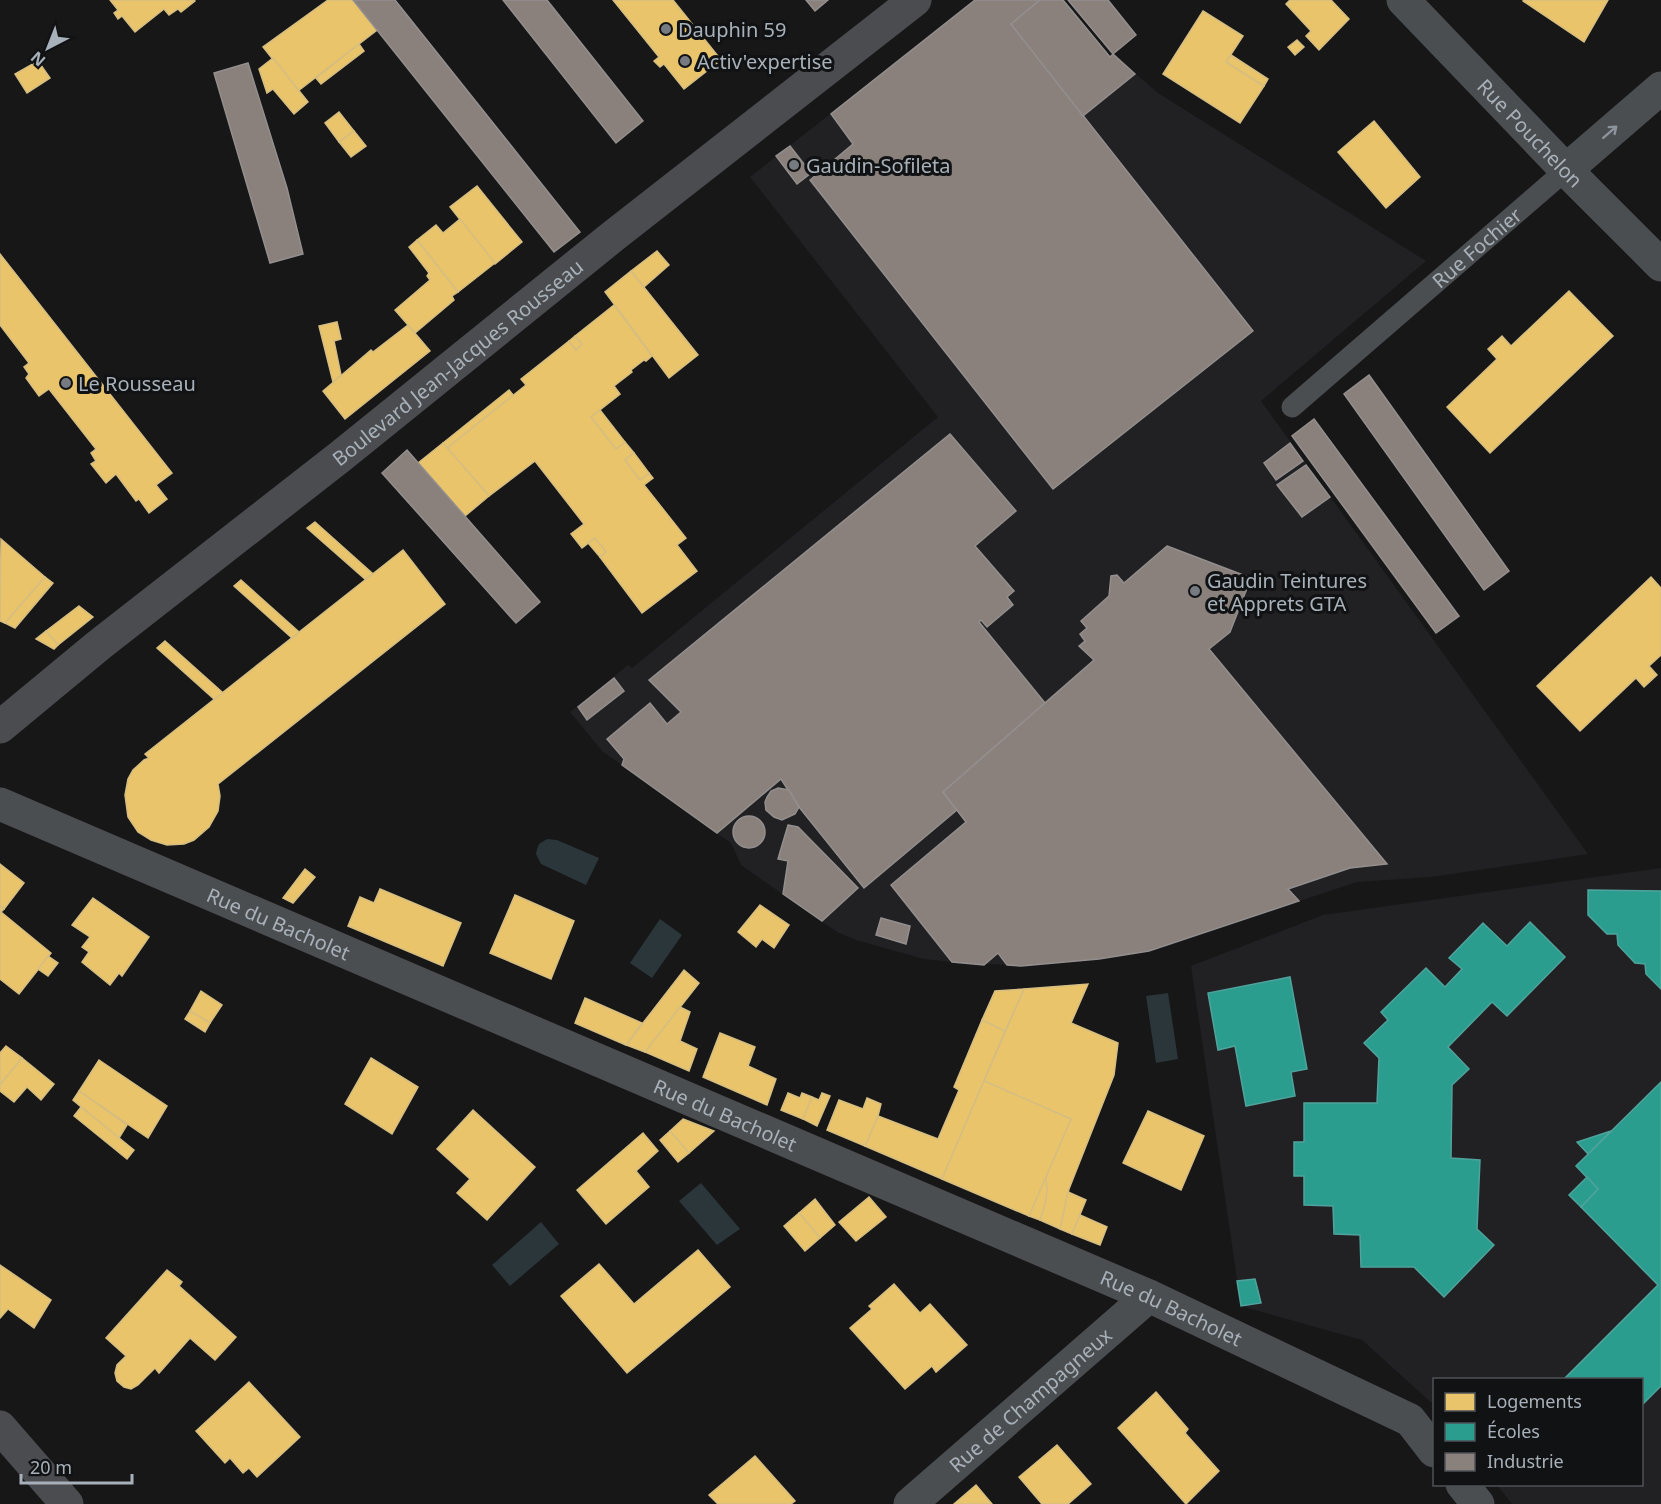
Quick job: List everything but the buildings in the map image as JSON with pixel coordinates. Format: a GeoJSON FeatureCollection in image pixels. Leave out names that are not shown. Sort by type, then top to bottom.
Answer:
{"type":"FeatureCollection","features":[{"type":"Feature","properties":{"kind":"main road","name":"Boulevard Jean-Jacques Rousseau"},"geometry":{"type":"LineString","coordinates":[[0,727],[99,645],[341,456],[612,237],[915,0]]}},
{"type":"Feature","properties":{"kind":"main road"},"geometry":{"type":"LineString","coordinates":[[0,1427],[66,1504]]}},
{"type":"Feature","properties":{"kind":"street","name":"Rue Pouchelon"},"geometry":{"type":"LineString","coordinates":[[1403,0],[1661,265]]}},
{"type":"Feature","properties":{"kind":"street","name":"Rue Fochier"},"geometry":{"type":"LineString","coordinates":[[1566,170],[1661,88]]}},
{"type":"Feature","properties":{"kind":"street","name":"Rue du Bacholet"},"geometry":{"type":"LineString","coordinates":[[0,804],[1149,1296],[1410,1420],[1433,1450]]}},
{"type":"Feature","properties":{"kind":"street","name":"Rue de Champagneux"},"geometry":{"type":"LineString","coordinates":[[910,1504],[1149,1296]]}},
{"type":"Feature","properties":{"kind":"street"},"geometry":{"type":"LineString","coordinates":[[1463,1486],[1478,1504]]}},
{"type":"Feature","properties":{"kind":"lane","name":"Rue Fochier"},"geometry":{"type":"LineString","coordinates":[[1292,407],[1566,170]]}},
{"type":"Feature","properties":{"kind":"shaded area"},"geometry":{"type":"Polygon","coordinates":[[[975,0],[1063,0],[1110,57],[1113,54],[1158,93],[1426,261],[1261,401],[1588,854],[1431,877],[1357,882],[1149,951],[1033,965],[924,959],[856,940],[837,932],[741,865],[731,843],[602,751],[570,712],[628,665],[632,668],[938,417],[750,177],[975,0]]]}},
{"type":"Feature","properties":{"kind":"shaded area"},"geometry":{"type":"Polygon","coordinates":[[[547,839],[557,840],[599,858],[586,885],[541,864],[536,854],[537,849],[539,844],[547,839]]]}},
{"type":"Feature","properties":{"kind":"shaded area"},"geometry":{"type":"Polygon","coordinates":[[[1661,868],[1661,1504],[1512,1504],[1498,1486],[1643,1486],[1643,1378],[1433,1378],[1433,1404],[1362,1340],[1241,1306],[1191,966],[1323,915],[1661,868]]]}},
{"type":"Feature","properties":{"kind":"shaded area"},"geometry":{"type":"Polygon","coordinates":[[[660,919],[682,935],[652,978],[630,963],[660,919]]]}},
{"type":"Feature","properties":{"kind":"shaded area"},"geometry":{"type":"Polygon","coordinates":[[[1168,993],[1178,1059],[1156,1063],[1146,996],[1168,993]]]}},
{"type":"Feature","properties":{"kind":"shaded area"},"geometry":{"type":"Polygon","coordinates":[[[701,1183],[740,1229],[717,1245],[679,1201],[701,1183]]]}},
{"type":"Feature","properties":{"kind":"shaded area"},"geometry":{"type":"Polygon","coordinates":[[[541,1222],[559,1244],[510,1286],[492,1265],[541,1222]]]}},
{"type":"Feature","properties":{"kind":"place","name":"Dauphin 59"},"geometry":{"type":"Point","coordinates":[666,29]}},
{"type":"Feature","properties":{"kind":"place","name":"Activ'expertise"},"geometry":{"type":"Point","coordinates":[685,61]}},
{"type":"Feature","properties":{"kind":"place","name":"Gaudin-Sofileta"},"geometry":{"type":"Point","coordinates":[794,165]}},
{"type":"Feature","properties":{"kind":"place","name":"Le Rousseau"},"geometry":{"type":"Point","coordinates":[66,383]}},
{"type":"Feature","properties":{"kind":"place","name":"Gaudin Teintures et Apprets GTA"},"geometry":{"type":"Point","coordinates":[1195,591]}}]}
